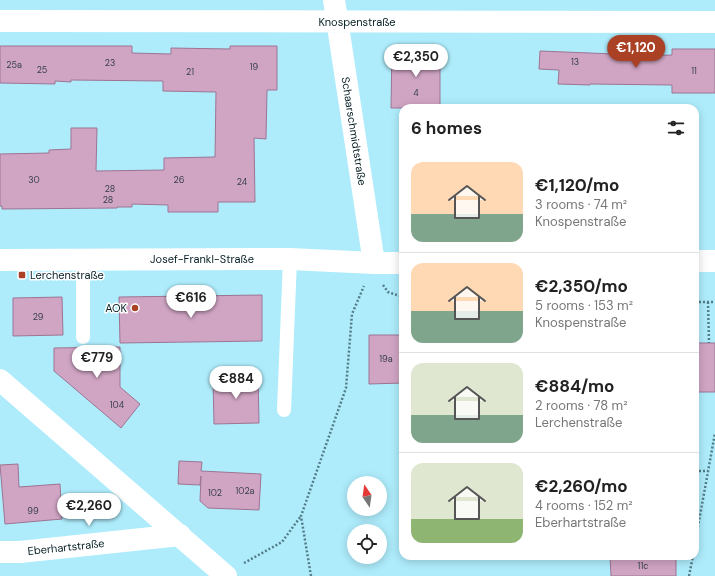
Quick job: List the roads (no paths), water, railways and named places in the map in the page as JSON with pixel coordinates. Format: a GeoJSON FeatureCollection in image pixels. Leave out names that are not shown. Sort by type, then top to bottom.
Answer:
{"type":"FeatureCollection","features":[{"type":"Feature","properties":{"kind":"street","name":"Schaarschmidtstraße"},"geometry":{"type":"LineString","coordinates":[[334,0],[374,263]]}},
{"type":"Feature","properties":{"kind":"street","name":"Knospenstraße"},"geometry":{"type":"LineString","coordinates":[[0,21],[715,22]]}},
{"type":"Feature","properties":{"kind":"street","name":"Josef-Frankl-Straße"},"geometry":{"type":"LineString","coordinates":[[0,260],[290,259],[399,263]]}},
{"type":"Feature","properties":{"kind":"street"},"geometry":{"type":"LineString","coordinates":[[699,261],[715,261]]}},
{"type":"Feature","properties":{"kind":"street"},"geometry":{"type":"LineString","coordinates":[[0,380],[180,535],[234,570]]}},
{"type":"Feature","properties":{"kind":"street","name":"Eberhartstraße"},"geometry":{"type":"LineString","coordinates":[[0,552],[20,552],[180,535]]}},
{"type":"Feature","properties":{"kind":"lane"},"geometry":{"type":"LineString","coordinates":[[284,410],[290,259]]}},
{"type":"Feature","properties":{"kind":"lane"},"geometry":{"type":"LineString","coordinates":[[83,260],[83,337]]}},
{"type":"Feature","properties":{"kind":"place","name":"Lerchenstraße"},"geometry":{"type":"Point","coordinates":[22,275]}},
{"type":"Feature","properties":{"kind":"place","name":"AOK"},"geometry":{"type":"Point","coordinates":[135,308]}}]}
